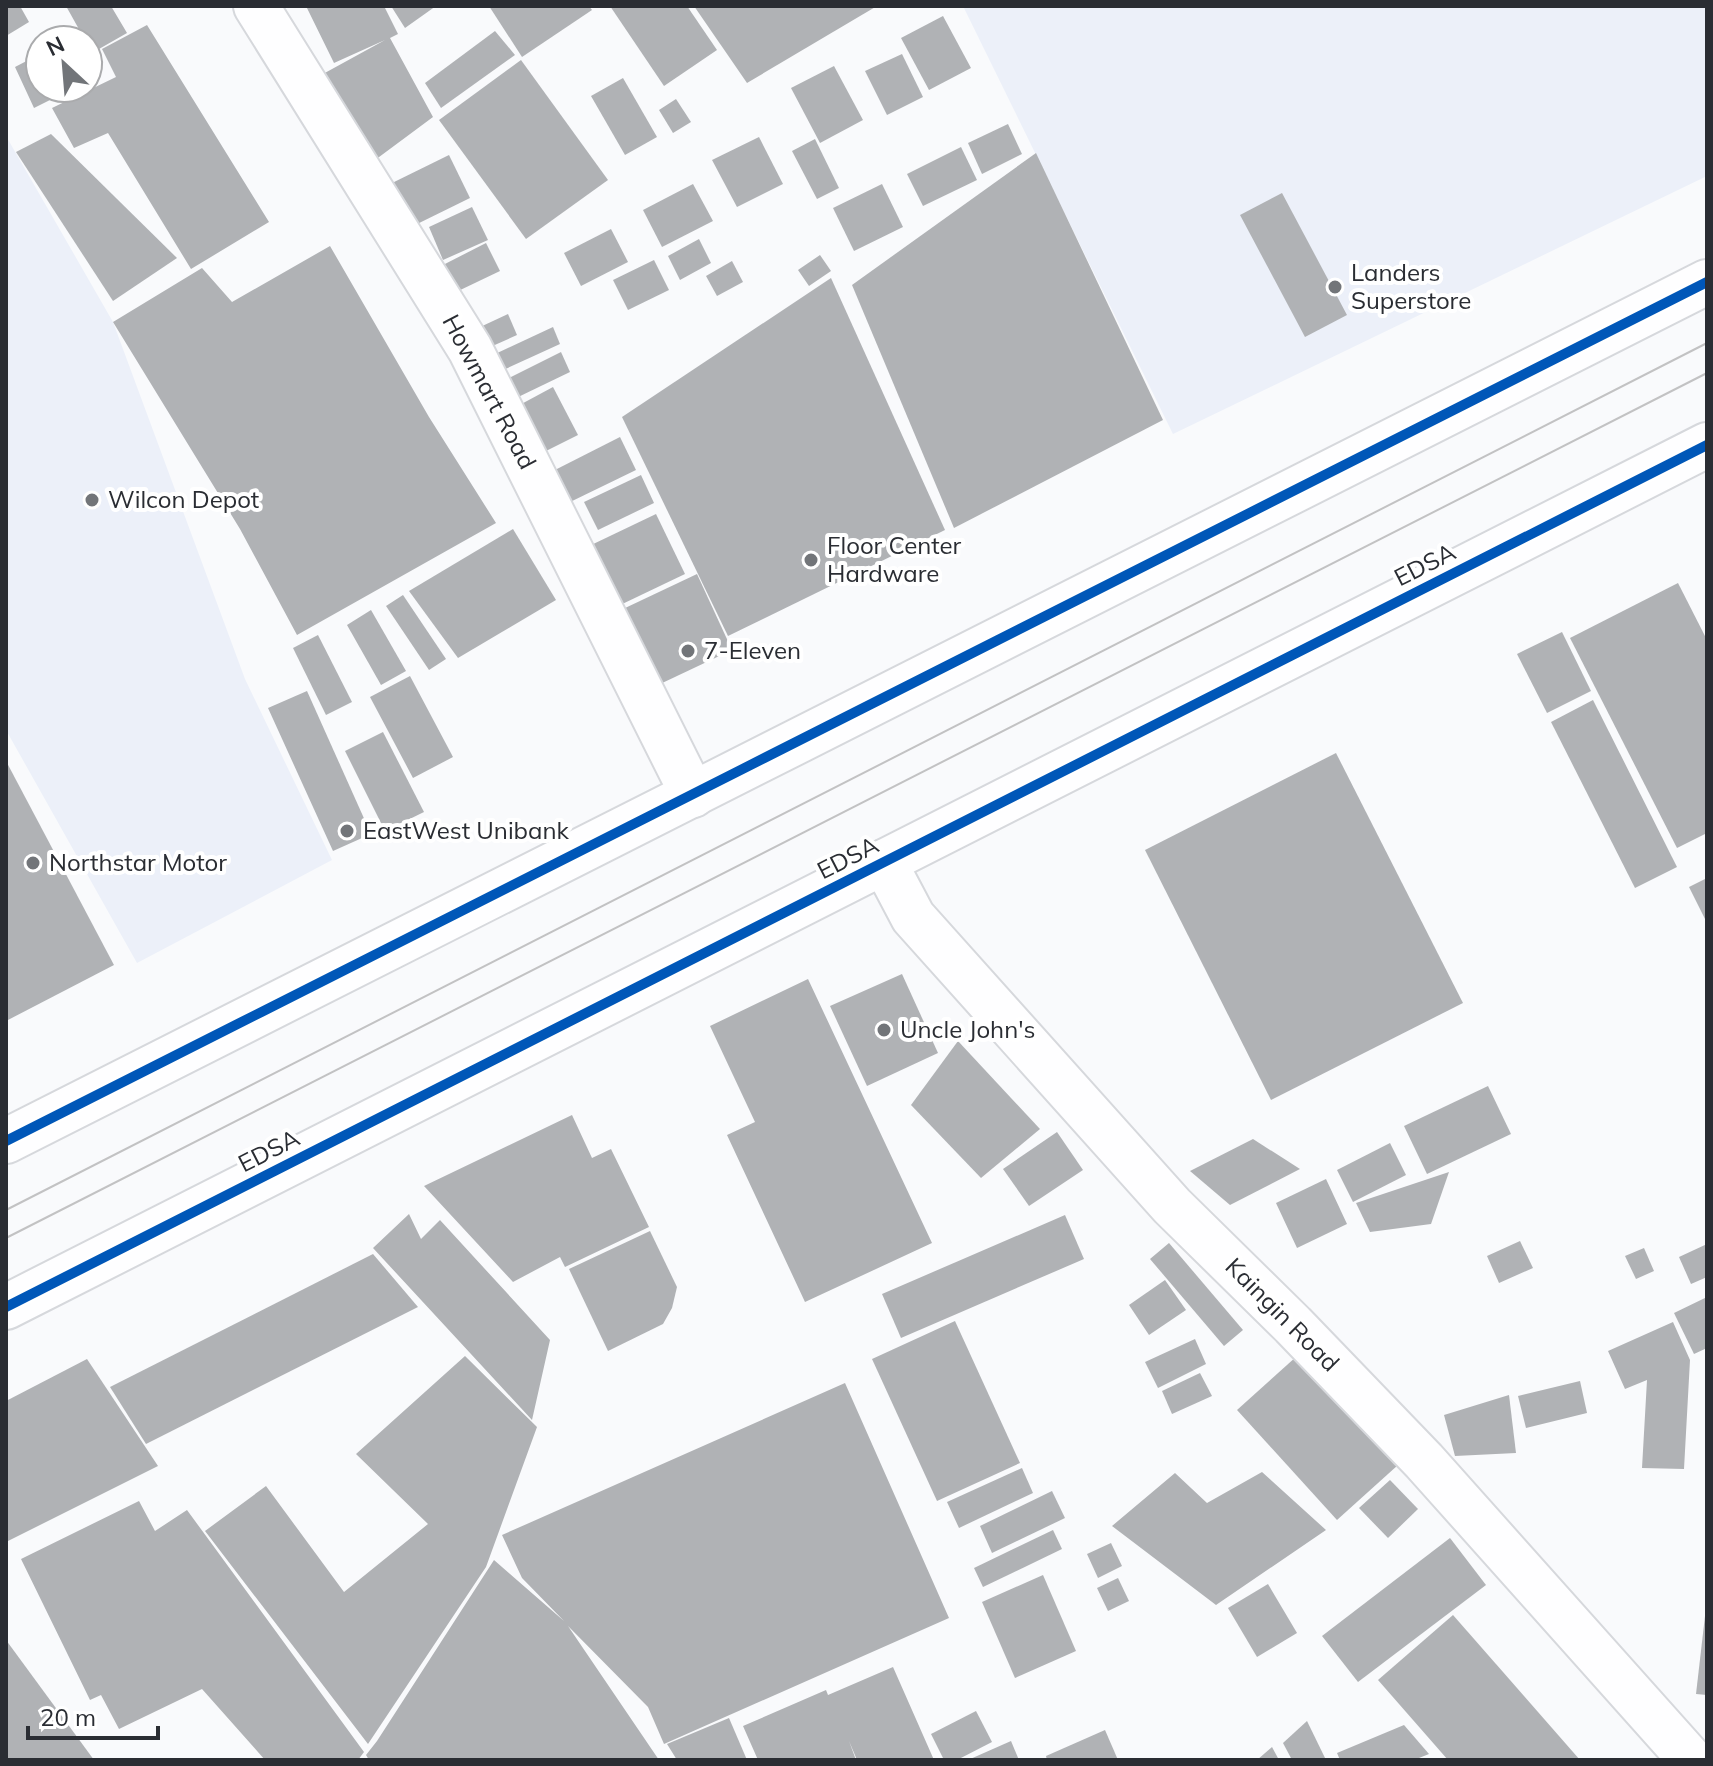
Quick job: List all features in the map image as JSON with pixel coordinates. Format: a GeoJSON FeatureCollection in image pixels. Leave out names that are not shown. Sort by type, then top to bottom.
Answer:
{"type":"FeatureCollection","features":[{"type":"Feature","properties":{"kind":"main road","name":"Howmart Road"},"geometry":{"type":"LineString","coordinates":[[256,6],[470,349],[693,795]]}},
{"type":"Feature","properties":{"kind":"main road"},"geometry":{"type":"LineString","coordinates":[[6,1141],[1707,282]]}},
{"type":"Feature","properties":{"kind":"main road","name":"EDSA"},"geometry":{"type":"LineString","coordinates":[[6,1307],[1707,445]]}},
{"type":"Feature","properties":{"kind":"main road","name":"Kaingin Road"},"geometry":{"type":"LineString","coordinates":[[884,862],[913,917],[1172,1206],[1293,1325],[1424,1461],[1691,1760]]}},
{"type":"Feature","properties":{"kind":"shaded area","name":"Landers Superstore"},"geometry":{"type":"Polygon","coordinates":[[[963,6],[1707,6],[1707,176],[1173,434],[963,6]]]}},
{"type":"Feature","properties":{"kind":"shaded area","name":"Wilcon Depot"},"geometry":{"type":"Polygon","coordinates":[[[6,136],[113,322],[245,679],[332,860],[137,963],[6,730],[6,136]]]}},
{"type":"Feature","properties":{"kind":"building"},"geometry":{"type":"Polygon","coordinates":[[[6,6],[20,6],[29,22],[6,36],[6,6]]]}},
{"type":"Feature","properties":{"kind":"building"},"geometry":{"type":"Polygon","coordinates":[[[66,6],[111,6],[127,33],[104,46],[104,24],[76,24],[66,6]]]}},
{"type":"Feature","properties":{"kind":"building"},"geometry":{"type":"Polygon","coordinates":[[[306,6],[384,6],[398,34],[390,38],[433,117],[371,163],[312,80],[385,40],[334,63],[306,6]]]}},
{"type":"Feature","properties":{"kind":"building"},"geometry":{"type":"Polygon","coordinates":[[[391,6],[436,6],[405,28],[391,6]]]}},
{"type":"Feature","properties":{"kind":"building"},"geometry":{"type":"Polygon","coordinates":[[[489,6],[589,6],[592,10],[522,57],[489,6]]]}},
{"type":"Feature","properties":{"kind":"building"},"geometry":{"type":"Polygon","coordinates":[[[610,6],[687,6],[717,50],[664,86],[610,6]]]}},
{"type":"Feature","properties":{"kind":"building"},"geometry":{"type":"Polygon","coordinates":[[[694,6],[877,6],[747,83],[694,6]]]}},
{"type":"Feature","properties":{"kind":"building"},"geometry":{"type":"Polygon","coordinates":[[[943,16],[971,68],[929,90],[901,38],[943,16]]]}},
{"type":"Feature","properties":{"kind":"building"},"geometry":{"type":"Polygon","coordinates":[[[147,25],[269,222],[191,269],[108,133],[74,148],[52,108],[60,104],[104,104],[104,83],[116,77],[104,48],[147,25]]]}},
{"type":"Feature","properties":{"kind":"building"},"geometry":{"type":"Polygon","coordinates":[[[495,31],[515,55],[441,108],[425,83],[495,31]]]}},
{"type":"Feature","properties":{"kind":"building"},"geometry":{"type":"Polygon","coordinates":[[[902,54],[923,97],[887,115],[865,71],[902,54]]]}},
{"type":"Feature","properties":{"kind":"building"},"geometry":{"type":"Polygon","coordinates":[[[521,60],[608,180],[526,239],[439,120],[521,60]]]}},
{"type":"Feature","properties":{"kind":"building"},"geometry":{"type":"Polygon","coordinates":[[[24,62],[24,86],[15,67],[24,62]]]}},
{"type":"Feature","properties":{"kind":"building"},"geometry":{"type":"Polygon","coordinates":[[[834,66],[863,120],[820,143],[791,88],[834,66]]]}},
{"type":"Feature","properties":{"kind":"building"},"geometry":{"type":"Polygon","coordinates":[[[623,78],[657,137],[625,155],[591,96],[623,78]]]}},
{"type":"Feature","properties":{"kind":"building"},"geometry":{"type":"Polygon","coordinates":[[[676,99],[691,122],[673,133],[659,110],[676,99]]]}},
{"type":"Feature","properties":{"kind":"building"},"geometry":{"type":"Polygon","coordinates":[[[1008,124],[1022,154],[982,174],[968,143],[1008,124]]]}},
{"type":"Feature","properties":{"kind":"building"},"geometry":{"type":"Polygon","coordinates":[[[51,134],[177,258],[113,301],[16,152],[51,134]]]}},
{"type":"Feature","properties":{"kind":"building"},"geometry":{"type":"Polygon","coordinates":[[[759,137],[783,184],[737,207],[712,160],[759,137]]]}},
{"type":"Feature","properties":{"kind":"building"},"geometry":{"type":"Polygon","coordinates":[[[815,139],[839,188],[817,199],[792,151],[815,139]]]}},
{"type":"Feature","properties":{"kind":"building"},"geometry":{"type":"Polygon","coordinates":[[[961,147],[977,180],[923,206],[907,174],[961,147]]]}},
{"type":"Feature","properties":{"kind":"building"},"geometry":{"type":"Polygon","coordinates":[[[1036,153],[1163,420],[954,528],[852,285],[1036,153]]]}},
{"type":"Feature","properties":{"kind":"building"},"geometry":{"type":"Polygon","coordinates":[[[449,155],[470,198],[409,228],[388,185],[449,155]]]}},
{"type":"Feature","properties":{"kind":"building"},"geometry":{"type":"Polygon","coordinates":[[[693,184],[713,221],[662,247],[643,210],[693,184]]]}},
{"type":"Feature","properties":{"kind":"building"},"geometry":{"type":"Polygon","coordinates":[[[882,184],[903,227],[854,251],[833,208],[882,184]]]}},
{"type":"Feature","properties":{"kind":"building"},"geometry":{"type":"Polygon","coordinates":[[[1282,193],[1347,315],[1305,337],[1240,215],[1282,193]]]}},
{"type":"Feature","properties":{"kind":"building"},"geometry":{"type":"Polygon","coordinates":[[[472,207],[488,240],[443,260],[429,227],[472,207]]]}},
{"type":"Feature","properties":{"kind":"building"},"geometry":{"type":"Polygon","coordinates":[[[611,229],[628,262],[581,286],[564,253],[611,229]]]}},
{"type":"Feature","properties":{"kind":"building"},"geometry":{"type":"Polygon","coordinates":[[[699,239],[711,263],[680,280],[668,256],[699,239]]]}},
{"type":"Feature","properties":{"kind":"building"},"geometry":{"type":"Polygon","coordinates":[[[486,243],[500,271],[454,293],[441,266],[486,243]]]}},
{"type":"Feature","properties":{"kind":"building"},"geometry":{"type":"Polygon","coordinates":[[[330,246],[429,417],[496,523],[297,635],[240,529],[113,322],[202,268],[232,302],[330,246]]]}},
{"type":"Feature","properties":{"kind":"building"},"geometry":{"type":"Polygon","coordinates":[[[820,255],[831,271],[809,286],[798,270],[820,255]]]}},
{"type":"Feature","properties":{"kind":"building"},"geometry":{"type":"Polygon","coordinates":[[[654,260],[669,290],[628,310],[613,280],[654,260]]]}},
{"type":"Feature","properties":{"kind":"building"},"geometry":{"type":"Polygon","coordinates":[[[732,261],[743,282],[717,296],[706,276],[732,261]]]}},
{"type":"Feature","properties":{"kind":"building"},"geometry":{"type":"Polygon","coordinates":[[[831,278],[945,530],[728,636],[622,417],[831,278]]]}},
{"type":"Feature","properties":{"kind":"building"},"geometry":{"type":"Polygon","coordinates":[[[508,314],[517,335],[488,348],[478,328],[508,314]]]}},
{"type":"Feature","properties":{"kind":"building"},"geometry":{"type":"Polygon","coordinates":[[[553,327],[560,344],[501,371],[493,355],[553,327]]]}},
{"type":"Feature","properties":{"kind":"building"},"geometry":{"type":"Polygon","coordinates":[[[561,352],[570,372],[514,399],[505,380],[561,352]]]}},
{"type":"Feature","properties":{"kind":"building"},"geometry":{"type":"Polygon","coordinates":[[[553,387],[578,435],[538,455],[514,408],[553,387]]]}},
{"type":"Feature","properties":{"kind":"building"},"geometry":{"type":"Polygon","coordinates":[[[620,437],[636,470],[566,504],[551,472],[620,437]]]}},
{"type":"Feature","properties":{"kind":"building"},"geometry":{"type":"Polygon","coordinates":[[[641,475],[654,503],[598,530],[584,502],[641,475]]]}},
{"type":"Feature","properties":{"kind":"building"},"geometry":{"type":"Polygon","coordinates":[[[656,514],[685,574],[616,607],[587,547],[656,514]]]}},
{"type":"Feature","properties":{"kind":"building"},"geometry":{"type":"Polygon","coordinates":[[[513,529],[556,600],[458,658],[409,591],[513,529]]]}},
{"type":"Feature","properties":{"kind":"building"},"geometry":{"type":"Polygon","coordinates":[[[697,574],[732,650],[658,685],[623,609],[697,574]]]}},
{"type":"Feature","properties":{"kind":"building"},"geometry":{"type":"Polygon","coordinates":[[[1678,583],[1707,640],[1707,833],[1677,848],[1570,638],[1678,583]]]}},
{"type":"Feature","properties":{"kind":"building"},"geometry":{"type":"Polygon","coordinates":[[[403,595],[446,659],[429,670],[386,606],[403,595]]]}},
{"type":"Feature","properties":{"kind":"building"},"geometry":{"type":"Polygon","coordinates":[[[371,610],[406,671],[381,685],[347,625],[371,610]]]}},
{"type":"Feature","properties":{"kind":"building"},"geometry":{"type":"Polygon","coordinates":[[[1562,632],[1591,691],[1547,713],[1517,654],[1562,632]]]}},
{"type":"Feature","properties":{"kind":"building"},"geometry":{"type":"Polygon","coordinates":[[[318,635],[352,702],[326,715],[293,648],[318,635]]]}},
{"type":"Feature","properties":{"kind":"building"},"geometry":{"type":"Polygon","coordinates":[[[410,676],[453,757],[413,778],[370,697],[410,676]]]}},
{"type":"Feature","properties":{"kind":"building"},"geometry":{"type":"Polygon","coordinates":[[[307,691],[371,834],[333,851],[268,708],[307,691]]]}},
{"type":"Feature","properties":{"kind":"building"},"geometry":{"type":"Polygon","coordinates":[[[1593,700],[1677,867],[1635,888],[1551,722],[1593,700]]]}},
{"type":"Feature","properties":{"kind":"building"},"geometry":{"type":"Polygon","coordinates":[[[383,732],[424,812],[385,831],[345,751],[383,732]]]}},
{"type":"Feature","properties":{"kind":"building"},"geometry":{"type":"Polygon","coordinates":[[[1336,753],[1463,1003],[1271,1100],[1145,850],[1336,753]]]}},
{"type":"Feature","properties":{"kind":"building","name":"Northstar Motor"},"geometry":{"type":"Polygon","coordinates":[[[6,761],[114,965],[6,1021],[6,761]]]}},
{"type":"Feature","properties":{"kind":"building"},"geometry":{"type":"Polygon","coordinates":[[[1707,878],[1707,923],[1689,887],[1707,878]]]}},
{"type":"Feature","properties":{"kind":"building","name":"Uncle John's"},"geometry":{"type":"Polygon","coordinates":[[[902,974],[938,1053],[867,1086],[830,1006],[902,974]]]}},
{"type":"Feature","properties":{"kind":"building"},"geometry":{"type":"Polygon","coordinates":[[[808,979],[932,1243],[805,1302],[727,1135],[755,1122],[710,1026],[808,979]]]}},
{"type":"Feature","properties":{"kind":"building"},"geometry":{"type":"Polygon","coordinates":[[[958,1041],[1040,1129],[981,1178],[911,1105],[958,1041]]]}},
{"type":"Feature","properties":{"kind":"building"},"geometry":{"type":"Polygon","coordinates":[[[1488,1086],[1511,1134],[1427,1174],[1404,1126],[1488,1086]]]}},
{"type":"Feature","properties":{"kind":"building"},"geometry":{"type":"Polygon","coordinates":[[[572,1115],[592,1158],[611,1149],[649,1227],[565,1267],[560,1257],[513,1282],[424,1186],[572,1115]]]}},
{"type":"Feature","properties":{"kind":"building"},"geometry":{"type":"Polygon","coordinates":[[[1057,1132],[1083,1170],[1029,1206],[1003,1169],[1057,1132]]]}},
{"type":"Feature","properties":{"kind":"building"},"geometry":{"type":"Polygon","coordinates":[[[1253,1139],[1300,1169],[1230,1205],[1190,1171],[1253,1139]]]}},
{"type":"Feature","properties":{"kind":"building"},"geometry":{"type":"Polygon","coordinates":[[[1390,1143],[1406,1175],[1353,1202],[1337,1170],[1390,1143]]]}},
{"type":"Feature","properties":{"kind":"building"},"geometry":{"type":"Polygon","coordinates":[[[1449,1172],[1431,1224],[1370,1232],[1356,1203],[1449,1172]]]}},
{"type":"Feature","properties":{"kind":"building"},"geometry":{"type":"Polygon","coordinates":[[[1326,1179],[1347,1224],[1297,1248],[1276,1203],[1326,1179]]]}},
{"type":"Feature","properties":{"kind":"building"},"geometry":{"type":"Polygon","coordinates":[[[409,1214],[421,1239],[440,1220],[550,1340],[532,1420],[373,1248],[409,1214]]]}},
{"type":"Feature","properties":{"kind":"building"},"geometry":{"type":"Polygon","coordinates":[[[1065,1215],[1084,1259],[901,1338],[882,1294],[1065,1215]]]}},
{"type":"Feature","properties":{"kind":"building"},"geometry":{"type":"Polygon","coordinates":[[[650,1231],[677,1287],[672,1308],[663,1324],[608,1351],[569,1269],[650,1231]]]}},
{"type":"Feature","properties":{"kind":"building"},"geometry":{"type":"Polygon","coordinates":[[[1520,1241],[1533,1268],[1499,1283],[1487,1256],[1520,1241]]]}},
{"type":"Feature","properties":{"kind":"building"},"geometry":{"type":"Polygon","coordinates":[[[1169,1243],[1243,1330],[1224,1346],[1150,1259],[1169,1243]]]}},
{"type":"Feature","properties":{"kind":"building"},"geometry":{"type":"Polygon","coordinates":[[[1707,1244],[1707,1277],[1691,1284],[1679,1257],[1707,1244]]]}},
{"type":"Feature","properties":{"kind":"building"},"geometry":{"type":"Polygon","coordinates":[[[1644,1248],[1654,1271],[1636,1279],[1625,1256],[1644,1248]]]}},
{"type":"Feature","properties":{"kind":"building"},"geometry":{"type":"Polygon","coordinates":[[[373,1254],[418,1307],[146,1444],[110,1387],[373,1254]]]}},
{"type":"Feature","properties":{"kind":"building"},"geometry":{"type":"Polygon","coordinates":[[[1165,1280],[1186,1310],[1149,1335],[1129,1305],[1165,1280]]]}},
{"type":"Feature","properties":{"kind":"building"},"geometry":{"type":"Polygon","coordinates":[[[1707,1297],[1707,1348],[1694,1354],[1674,1313],[1707,1297]]]}},
{"type":"Feature","properties":{"kind":"building"},"geometry":{"type":"Polygon","coordinates":[[[955,1321],[1020,1463],[937,1501],[872,1359],[955,1321]]]}},
{"type":"Feature","properties":{"kind":"building"},"geometry":{"type":"Polygon","coordinates":[[[1673,1322],[1690,1360],[1684,1469],[1642,1468],[1647,1380],[1625,1389],[1608,1351],[1673,1322]]]}},
{"type":"Feature","properties":{"kind":"building"},"geometry":{"type":"Polygon","coordinates":[[[1195,1339],[1206,1364],[1158,1388],[1145,1362],[1195,1339]]]}},
{"type":"Feature","properties":{"kind":"building"},"geometry":{"type":"Polygon","coordinates":[[[465,1356],[537,1427],[486,1567],[368,1744],[205,1531],[266,1486],[344,1592],[428,1524],[356,1454],[465,1356]]]}},
{"type":"Feature","properties":{"kind":"building"},"geometry":{"type":"Polygon","coordinates":[[[1297,1356],[1398,1465],[1337,1520],[1237,1410],[1297,1356]]]}},
{"type":"Feature","properties":{"kind":"building"},"geometry":{"type":"Polygon","coordinates":[[[87,1359],[158,1466],[6,1542],[6,1401],[87,1359]]]}},
{"type":"Feature","properties":{"kind":"building"},"geometry":{"type":"Polygon","coordinates":[[[1200,1373],[1212,1396],[1172,1414],[1162,1391],[1200,1373]]]}},
{"type":"Feature","properties":{"kind":"building"},"geometry":{"type":"Polygon","coordinates":[[[1580,1381],[1587,1413],[1526,1428],[1518,1396],[1580,1381]]]}},
{"type":"Feature","properties":{"kind":"building"},"geometry":{"type":"Polygon","coordinates":[[[845,1383],[949,1618],[664,1744],[648,1707],[568,1626],[659,1760],[369,1760],[366,1755],[494,1560],[564,1621],[522,1578],[502,1535],[845,1383]]]}},
{"type":"Feature","properties":{"kind":"building"},"geometry":{"type":"Polygon","coordinates":[[[1509,1395],[1516,1453],[1455,1456],[1444,1415],[1509,1395]]]}},
{"type":"Feature","properties":{"kind":"building"},"geometry":{"type":"Polygon","coordinates":[[[1022,1468],[1033,1493],[959,1528],[947,1502],[1022,1468]]]}},
{"type":"Feature","properties":{"kind":"building"},"geometry":{"type":"Polygon","coordinates":[[[1262,1472],[1326,1530],[1216,1605],[1112,1526],[1175,1473],[1207,1503],[1262,1472]]]}},
{"type":"Feature","properties":{"kind":"building"},"geometry":{"type":"Polygon","coordinates":[[[1390,1480],[1418,1509],[1388,1538],[1359,1508],[1390,1480]]]}},
{"type":"Feature","properties":{"kind":"building"},"geometry":{"type":"Polygon","coordinates":[[[1052,1491],[1065,1518],[992,1553],[980,1526],[1052,1491]]]}},
{"type":"Feature","properties":{"kind":"building"},"geometry":{"type":"Polygon","coordinates":[[[139,1501],[155,1531],[187,1510],[364,1752],[358,1760],[265,1760],[202,1689],[119,1729],[101,1695],[90,1700],[21,1559],[139,1501]]]}},
{"type":"Feature","properties":{"kind":"building"},"geometry":{"type":"Polygon","coordinates":[[[1053,1530],[1062,1549],[983,1587],[974,1568],[1053,1530]]]}},
{"type":"Feature","properties":{"kind":"building"},"geometry":{"type":"Polygon","coordinates":[[[1450,1538],[1486,1585],[1358,1682],[1322,1636],[1450,1538]]]}},
{"type":"Feature","properties":{"kind":"building"},"geometry":{"type":"Polygon","coordinates":[[[1111,1543],[1122,1566],[1098,1578],[1087,1554],[1111,1543]]]}},
{"type":"Feature","properties":{"kind":"building"},"geometry":{"type":"Polygon","coordinates":[[[1043,1575],[1076,1651],[1015,1678],[982,1602],[1043,1575]]]}},
{"type":"Feature","properties":{"kind":"building"},"geometry":{"type":"Polygon","coordinates":[[[1118,1578],[1129,1601],[1108,1611],[1097,1588],[1118,1578]]]}},
{"type":"Feature","properties":{"kind":"building"},"geometry":{"type":"Polygon","coordinates":[[[1268,1584],[1297,1633],[1257,1657],[1228,1608],[1268,1584]]]}},
{"type":"Feature","properties":{"kind":"building"},"geometry":{"type":"Polygon","coordinates":[[[1453,1615],[1580,1760],[1448,1760],[1378,1680],[1453,1615]]]}},
{"type":"Feature","properties":{"kind":"building"},"geometry":{"type":"Polygon","coordinates":[[[1707,1616],[1707,1695],[1696,1694],[1707,1616]]]}},
{"type":"Feature","properties":{"kind":"building"},"geometry":{"type":"Polygon","coordinates":[[[6,1640],[94,1760],[6,1760],[6,1640]]]}},
{"type":"Feature","properties":{"kind":"building"},"geometry":{"type":"Polygon","coordinates":[[[893,1667],[934,1760],[857,1760],[849,1741],[856,1760],[758,1760],[743,1726],[826,1690],[828,1695],[893,1667]]]}},
{"type":"Feature","properties":{"kind":"building"},"geometry":{"type":"Polygon","coordinates":[[[976,1711],[992,1742],[957,1760],[944,1760],[931,1734],[976,1711]]]}},
{"type":"Feature","properties":{"kind":"building"},"geometry":{"type":"Polygon","coordinates":[[[729,1718],[747,1760],[677,1760],[667,1744],[729,1718]]]}},
{"type":"Feature","properties":{"kind":"building"},"geometry":{"type":"Polygon","coordinates":[[[1307,1721],[1326,1760],[1292,1760],[1283,1743],[1307,1721]]]}},
{"type":"Feature","properties":{"kind":"building"},"geometry":{"type":"Polygon","coordinates":[[[1404,1725],[1429,1754],[1414,1760],[1340,1760],[1337,1753],[1404,1725]]]}},
{"type":"Feature","properties":{"kind":"building"},"geometry":{"type":"Polygon","coordinates":[[[1105,1730],[1118,1760],[1047,1760],[1046,1756],[1105,1730]]]}},
{"type":"Feature","properties":{"kind":"building"},"geometry":{"type":"Polygon","coordinates":[[[1011,1741],[1019,1760],[968,1760],[1011,1741]]]}},
{"type":"Feature","properties":{"kind":"building"},"geometry":{"type":"Polygon","coordinates":[[[1272,1747],[1279,1760],[1257,1760],[1272,1747]]]}},
{"type":"Feature","properties":{"kind":"tram line"},"geometry":{"type":"LineString","coordinates":[[6,1210],[1707,343]]}},
{"type":"Feature","properties":{"kind":"tram line"},"geometry":{"type":"LineString","coordinates":[[6,1238],[1707,373]]}},
{"type":"Feature","properties":{"kind":"cycle path"},"geometry":{"type":"LineString","coordinates":[[6,1141],[1707,282]]}},
{"type":"Feature","properties":{"kind":"cycle path"},"geometry":{"type":"LineString","coordinates":[[6,1307],[1707,445]]}},
{"type":"Feature","properties":{"kind":"place","name":"Landers Superstore"},"geometry":{"type":"Point","coordinates":[1335,287]}},
{"type":"Feature","properties":{"kind":"place","name":"Wilcon Depot"},"geometry":{"type":"Point","coordinates":[92,500]}},
{"type":"Feature","properties":{"kind":"place","name":"Floor Center Hardware"},"geometry":{"type":"Point","coordinates":[811,560]}},
{"type":"Feature","properties":{"kind":"place","name":"7-Eleven"},"geometry":{"type":"Point","coordinates":[688,651]}},
{"type":"Feature","properties":{"kind":"place","name":"EastWest Unibank"},"geometry":{"type":"Point","coordinates":[347,831]}},
{"type":"Feature","properties":{"kind":"place","name":"Northstar Motor"},"geometry":{"type":"Point","coordinates":[33,863]}},
{"type":"Feature","properties":{"kind":"place","name":"Uncle John's"},"geometry":{"type":"Point","coordinates":[884,1030]}}]}
